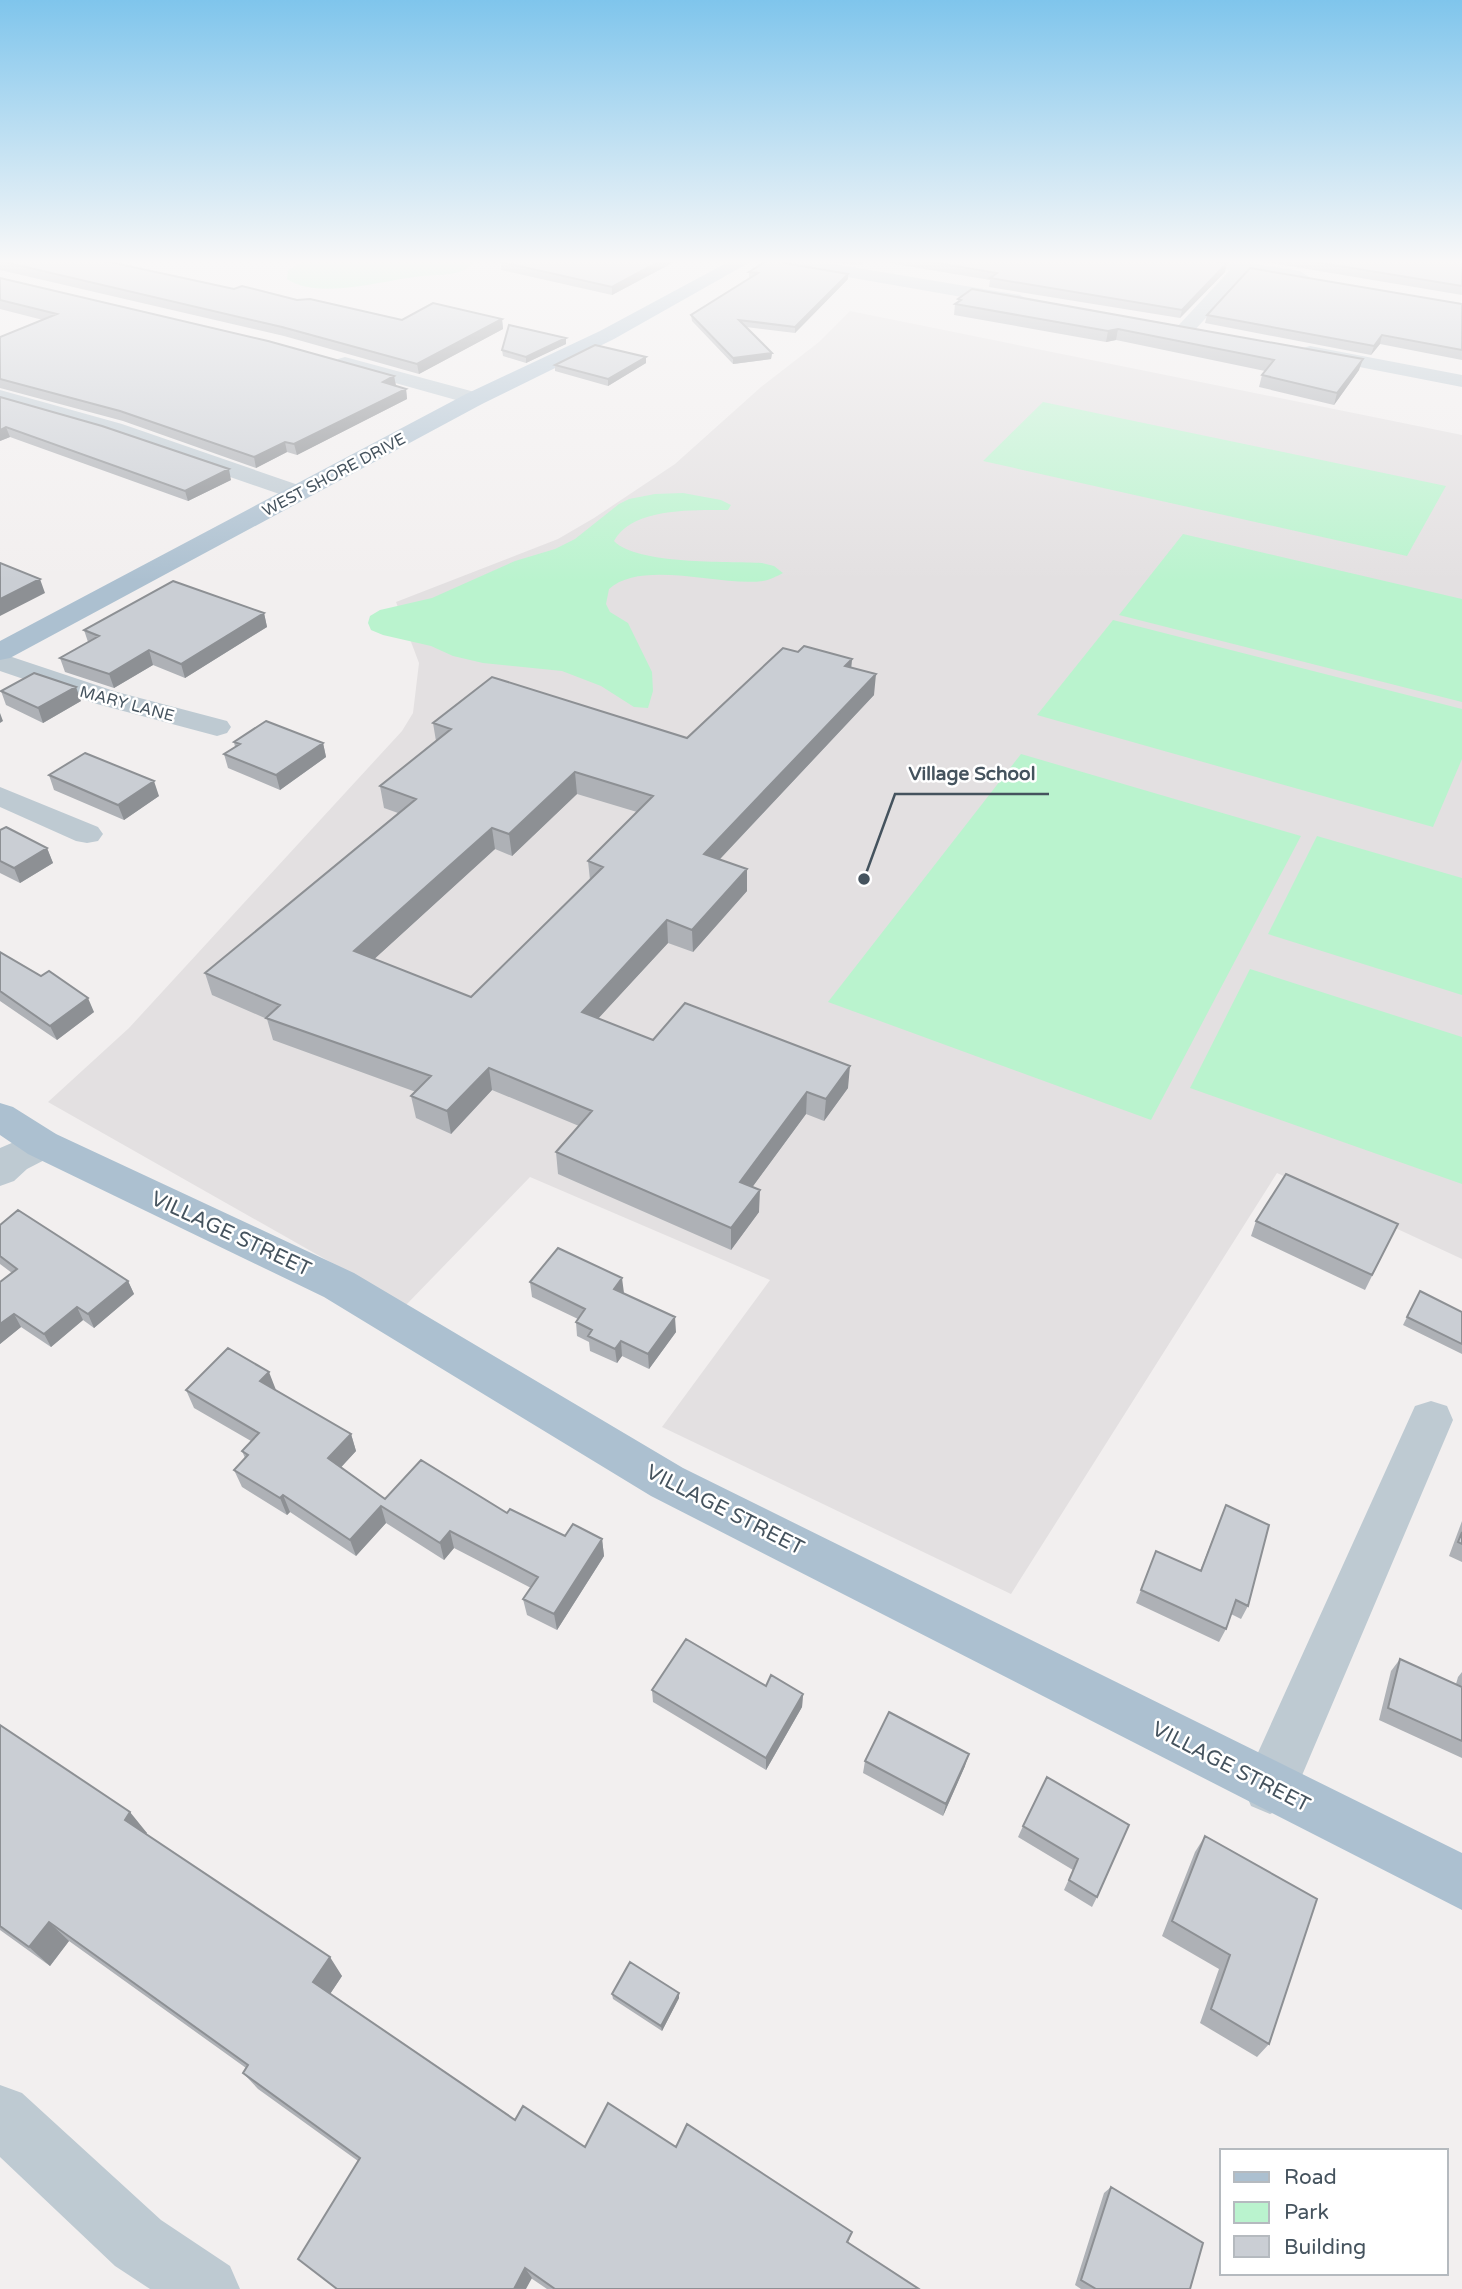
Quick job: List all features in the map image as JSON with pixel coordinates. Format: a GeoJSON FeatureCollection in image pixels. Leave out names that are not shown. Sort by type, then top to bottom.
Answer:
{"type":"FeatureCollection","features":[{"type":"Feature","properties":{"kind":"main road","name":"WEST SHORE DRIVE"},"geometry":{"type":"LineString","coordinates":[[0,652],[474,399],[539,368]]}},
{"type":"Feature","properties":{"kind":"main road","name":"VILLAGE STREET"},"geometry":{"type":"LineString","coordinates":[[0,1117],[42,1144],[339,1285],[667,1482],[1462,1882]]}},
{"type":"Feature","properties":{"kind":"street"},"geometry":{"type":"LineString","coordinates":[[363,368],[474,399]]}},
{"type":"Feature","properties":{"kind":"street"},"geometry":{"type":"LineString","coordinates":[[1393,368],[1462,381]]}},
{"type":"Feature","properties":{"kind":"street"},"geometry":{"type":"LineString","coordinates":[[0,396],[114,429],[299,493]]}},
{"type":"Feature","properties":{"kind":"street","name":"MARY LANE"},"geometry":{"type":"LineString","coordinates":[[0,661],[54,683],[114,702],[217,727]]}},
{"type":"Feature","properties":{"kind":"street"},"geometry":{"type":"LineString","coordinates":[[0,796],[87,834]]}},
{"type":"Feature","properties":{"kind":"street"},"geometry":{"type":"LineString","coordinates":[[0,1171],[13,1159],[42,1144]]}},
{"type":"Feature","properties":{"kind":"street"},"geometry":{"type":"LineString","coordinates":[[1270,1787],[1431,1420]]}},
{"type":"Feature","properties":{"kind":"street"},"geometry":{"type":"LineString","coordinates":[[0,2115],[138,2243],[206,2289]]}},
{"type":"Feature","properties":{"kind":"shaded area"},"geometry":{"type":"Polygon","coordinates":[[[786,368],[1130,368],[1462,435],[1462,1259],[1277,1173],[1011,1594],[662,1427],[770,1280],[530,1177],[406,1305],[48,1102],[129,1028],[402,731],[413,713],[419,663],[396,602],[558,539],[594,518],[675,464],[786,368]]]}},
{"type":"Feature","properties":{"kind":"green space"},"geometry":{"type":"Polygon","coordinates":[[[1043,402],[1446,486],[1407,556],[983,461],[1043,402]]]}},
{"type":"Feature","properties":{"kind":"green space"},"geometry":{"type":"Polygon","coordinates":[[[683,493],[721,500],[731,505],[728,510],[682,511],[649,516],[623,530],[614,541],[626,549],[662,558],[762,563],[774,566],[783,573],[766,580],[746,582],[683,576],[642,576],[624,580],[609,589],[606,604],[610,612],[628,623],[652,672],[653,691],[648,708],[634,707],[601,686],[562,671],[483,663],[453,656],[431,646],[383,635],[371,630],[368,623],[370,616],[380,610],[432,598],[515,561],[555,549],[575,539],[629,499],[683,493]]]}},
{"type":"Feature","properties":{"kind":"green space"},"geometry":{"type":"Polygon","coordinates":[[[1183,534],[1462,599],[1462,702],[1119,615],[1183,534]]]}},
{"type":"Feature","properties":{"kind":"green space"},"geometry":{"type":"Polygon","coordinates":[[[1113,620],[1462,709],[1462,759],[1433,827],[1037,715],[1113,620]]]}},
{"type":"Feature","properties":{"kind":"green space"},"geometry":{"type":"Polygon","coordinates":[[[1021,754],[1301,836],[1151,1120],[828,1002],[1021,754]]]}},
{"type":"Feature","properties":{"kind":"green space"},"geometry":{"type":"Polygon","coordinates":[[[1317,836],[1462,878],[1462,995],[1268,934],[1317,836]]]}},
{"type":"Feature","properties":{"kind":"green space"},"geometry":{"type":"Polygon","coordinates":[[[1250,969],[1462,1037],[1462,1184],[1190,1088],[1250,969]]]}},
{"type":"Feature","properties":{"kind":"building"},"geometry":{"type":"Polygon","coordinates":[[[0,368],[365,368],[394,376],[383,382],[406,389],[294,444],[285,442],[254,457],[120,411],[0,379],[0,368]]]}},
{"type":"Feature","properties":{"kind":"building"},"geometry":{"type":"Polygon","coordinates":[[[566,368],[627,368],[608,379],[566,368]]]}},
{"type":"Feature","properties":{"kind":"building"},"geometry":{"type":"Polygon","coordinates":[[[1268,368],[1356,368],[1337,393],[1262,375],[1268,368]]]}},
{"type":"Feature","properties":{"kind":"building"},"geometry":{"type":"Polygon","coordinates":[[[0,397],[102,426],[229,469],[185,491],[6,427],[0,430],[0,397]]]}},
{"type":"Feature","properties":{"kind":"building"},"geometry":{"type":"Polygon","coordinates":[[[0,563],[40,579],[0,599],[0,563]]]}},
{"type":"Feature","properties":{"kind":"building"},"geometry":{"type":"Polygon","coordinates":[[[173,581],[264,613],[181,664],[149,650],[109,674],[60,658],[99,636],[84,630],[173,581]]]}},
{"type":"Feature","properties":{"kind":"building"},"geometry":{"type":"Polygon","coordinates":[[[804,646],[852,659],[845,666],[876,674],[704,854],[747,869],[692,930],[667,920],[582,1012],[653,1040],[685,1003],[850,1066],[826,1099],[807,1092],[740,1182],[760,1190],[731,1228],[556,1152],[592,1111],[489,1068],[447,1111],[411,1096],[431,1076],[266,1018],[280,1005],[205,973],[416,799],[380,786],[451,729],[433,723],[492,677],[687,738],[783,648],[798,652],[804,646]],[[575,772],[509,834],[492,828],[354,951],[471,997],[603,867],[588,861],[653,796],[575,772]]]}},
{"type":"Feature","properties":{"kind":"building"},"geometry":{"type":"Polygon","coordinates":[[[34,673],[76,687],[38,708],[1,691],[34,673]]]}},
{"type":"Feature","properties":{"kind":"building"},"geometry":{"type":"Polygon","coordinates":[[[266,721],[323,743],[276,775],[224,754],[240,744],[234,742],[266,721]]]}},
{"type":"Feature","properties":{"kind":"building"},"geometry":{"type":"Polygon","coordinates":[[[85,753],[154,781],[118,805],[49,775],[85,753]]]}},
{"type":"Feature","properties":{"kind":"building"},"geometry":{"type":"Polygon","coordinates":[[[6,827],[47,848],[14,868],[0,861],[0,830],[6,827]]]}},
{"type":"Feature","properties":{"kind":"building"},"geometry":{"type":"Polygon","coordinates":[[[0,952],[41,976],[49,971],[88,998],[50,1026],[0,991],[0,952]]]}},
{"type":"Feature","properties":{"kind":"building"},"geometry":{"type":"Polygon","coordinates":[[[1286,1174],[1398,1224],[1372,1275],[1256,1221],[1286,1174]]]}},
{"type":"Feature","properties":{"kind":"building"},"geometry":{"type":"Polygon","coordinates":[[[18,1210],[128,1281],[88,1314],[77,1307],[44,1334],[14,1314],[0,1324],[0,1282],[17,1269],[0,1256],[0,1225],[18,1210]]]}},
{"type":"Feature","properties":{"kind":"building"},"geometry":{"type":"Polygon","coordinates":[[[558,1248],[622,1278],[614,1289],[675,1317],[648,1354],[621,1341],[615,1349],[588,1336],[592,1330],[576,1322],[585,1309],[530,1282],[558,1248]]]}},
{"type":"Feature","properties":{"kind":"building"},"geometry":{"type":"Polygon","coordinates":[[[1420,1291],[1462,1312],[1462,1344],[1407,1317],[1420,1291]]]}},
{"type":"Feature","properties":{"kind":"building"},"geometry":{"type":"Polygon","coordinates":[[[228,1348],[269,1372],[260,1381],[351,1434],[328,1458],[385,1499],[421,1460],[507,1513],[510,1509],[565,1536],[573,1524],[602,1539],[554,1614],[523,1599],[538,1577],[450,1531],[440,1543],[381,1506],[350,1540],[283,1495],[280,1498],[234,1470],[248,1455],[242,1451],[259,1433],[186,1390],[228,1348]]]}},
{"type":"Feature","properties":{"kind":"building"},"geometry":{"type":"Polygon","coordinates":[[[1226,1505],[1269,1525],[1248,1606],[1236,1600],[1226,1629],[1141,1590],[1156,1551],[1201,1571],[1226,1505]]]}},
{"type":"Feature","properties":{"kind":"building"},"geometry":{"type":"Polygon","coordinates":[[[686,1639],[766,1686],[771,1675],[803,1694],[766,1758],[652,1690],[686,1639]]]}},
{"type":"Feature","properties":{"kind":"building"},"geometry":{"type":"Polygon","coordinates":[[[1400,1659],[1462,1687],[1462,1741],[1388,1708],[1400,1659]]]}},
{"type":"Feature","properties":{"kind":"building"},"geometry":{"type":"Polygon","coordinates":[[[889,1712],[969,1754],[946,1804],[865,1761],[889,1712]]]}},
{"type":"Feature","properties":{"kind":"building"},"geometry":{"type":"Polygon","coordinates":[[[0,1725],[130,1812],[125,1820],[330,1957],[313,1982],[515,2120],[523,2106],[585,2147],[608,2103],[676,2147],[687,2124],[852,2232],[847,2242],[919,2289],[555,2289],[525,2268],[514,2289],[337,2289],[298,2259],[360,2158],[243,2073],[248,2065],[49,1922],[29,1947],[0,1926],[0,1725]]]}},
{"type":"Feature","properties":{"kind":"building"},"geometry":{"type":"Polygon","coordinates":[[[1047,1777],[1129,1825],[1097,1897],[1069,1880],[1078,1859],[1023,1826],[1047,1777]]]}},
{"type":"Feature","properties":{"kind":"building"},"geometry":{"type":"Polygon","coordinates":[[[1205,1836],[1317,1899],[1269,2044],[1211,2009],[1230,1955],[1172,1921],[1205,1836]]]}},
{"type":"Feature","properties":{"kind":"building"},"geometry":{"type":"Polygon","coordinates":[[[630,1962],[679,1993],[661,2026],[612,1994],[630,1962]]]}},
{"type":"Feature","properties":{"kind":"building"},"geometry":{"type":"Polygon","coordinates":[[[1111,2187],[1203,2243],[1190,2289],[1096,2289],[1081,2280],[1111,2187]]]}},
{"type":"Feature","properties":{"kind":"place","name":"Village School"},"geometry":{"type":"Point","coordinates":[864,879]}}]}
